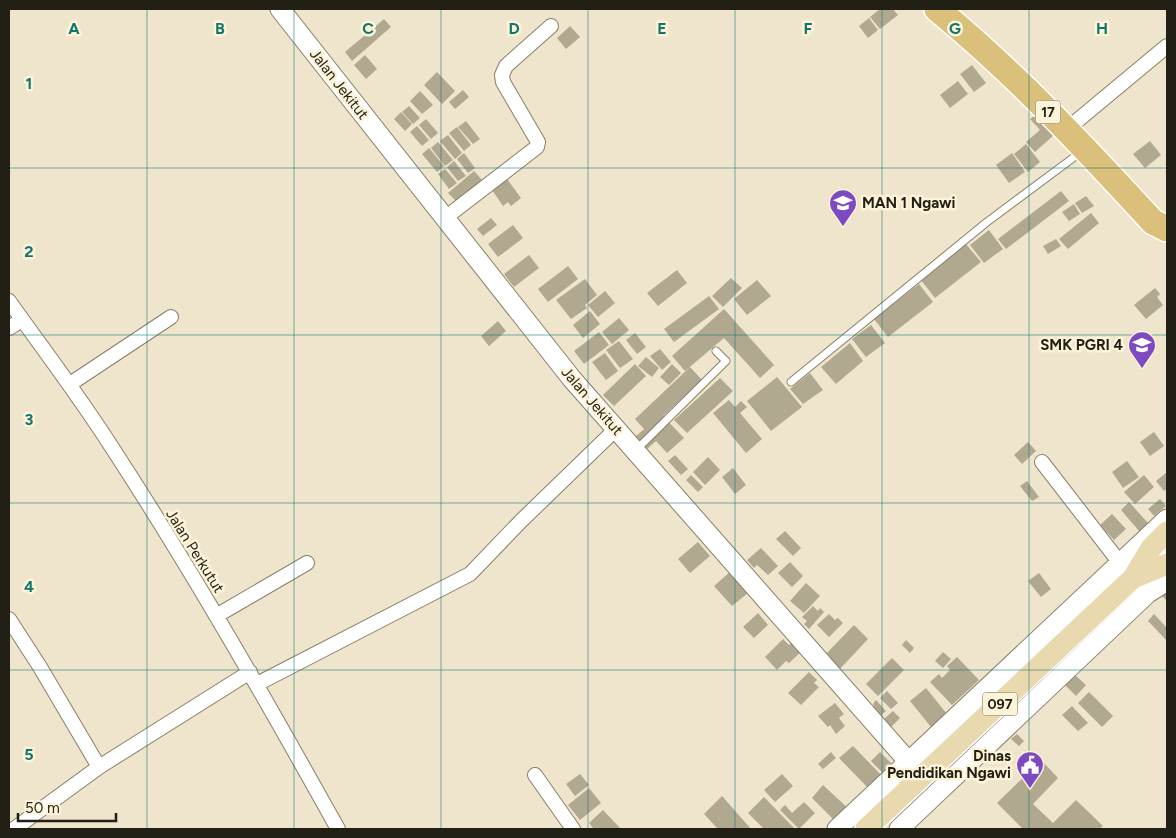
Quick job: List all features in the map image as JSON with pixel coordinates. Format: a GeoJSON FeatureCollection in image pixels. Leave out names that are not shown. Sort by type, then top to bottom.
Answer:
{"type":"FeatureCollection","features":[{"type":"Feature","properties":{"kind":"highway","name":"17"},"geometry":{"type":"LineString","coordinates":[[937,9],[966,34],[1086,149],[1160,225],[1162,244],[1167,249]]}},
{"type":"Feature","properties":{"kind":"main road","name":"097"},"geometry":{"type":"LineString","coordinates":[[866,829],[922,777],[1167,532]]}},
{"type":"Feature","properties":{"kind":"main road","name":"097"},"geometry":{"type":"LineString","coordinates":[[1126,571],[1167,569]]}},
{"type":"Feature","properties":{"kind":"street","name":"Jalan Jekitut"},"geometry":{"type":"LineString","coordinates":[[280,9],[572,379],[922,777]]}},
{"type":"Feature","properties":{"kind":"street"},"geometry":{"type":"LineString","coordinates":[[445,218],[537,147],[538,142],[503,82],[502,75],[506,66],[550,26]]}},
{"type":"Feature","properties":{"kind":"street"},"geometry":{"type":"LineString","coordinates":[[1066,130],[1167,46]]}},
{"type":"Feature","properties":{"kind":"street","name":"Jalan Perkutut"},"geometry":{"type":"LineString","coordinates":[[9,301],[70,384],[112,446],[254,678],[338,829]]}},
{"type":"Feature","properties":{"kind":"street"},"geometry":{"type":"LineString","coordinates":[[70,384],[171,317]]}},
{"type":"Feature","properties":{"kind":"street"},"geometry":{"type":"LineString","coordinates":[[9,328],[22,320]]}},
{"type":"Feature","properties":{"kind":"street"},"geometry":{"type":"LineString","coordinates":[[14,829],[100,768],[254,678],[470,574],[520,521],[616,429]]}},
{"type":"Feature","properties":{"kind":"street"},"geometry":{"type":"LineString","coordinates":[[1042,462],[1126,571]]}},
{"type":"Feature","properties":{"kind":"street"},"geometry":{"type":"LineString","coordinates":[[837,829],[908,761],[1126,571],[1167,519]]}},
{"type":"Feature","properties":{"kind":"street"},"geometry":{"type":"LineString","coordinates":[[216,616],[308,563]]}},
{"type":"Feature","properties":{"kind":"street"},"geometry":{"type":"LineString","coordinates":[[899,829],[1148,592],[1167,569]]}},
{"type":"Feature","properties":{"kind":"street"},"geometry":{"type":"LineString","coordinates":[[9,619],[100,768]]}},
{"type":"Feature","properties":{"kind":"street"},"geometry":{"type":"LineString","coordinates":[[535,775],[573,829]]}},
{"type":"Feature","properties":{"kind":"lane"},"geometry":{"type":"LineString","coordinates":[[792,382],[987,222],[1086,149]]}},
{"type":"Feature","properties":{"kind":"lane"},"geometry":{"type":"LineString","coordinates":[[635,451],[726,361],[716,350]]}},
{"type":"Feature","properties":{"kind":"building"},"geometry":{"type":"Polygon","coordinates":[[[880,9],[893,9],[898,15],[880,29],[870,17],[880,9]]]}},
{"type":"Feature","properties":{"kind":"building"},"geometry":{"type":"Polygon","coordinates":[[[869,18],[878,30],[868,38],[859,26],[869,18]]]}},
{"type":"Feature","properties":{"kind":"building"},"geometry":{"type":"Polygon","coordinates":[[[384,19],[391,27],[352,61],[345,52],[384,19]]]}},
{"type":"Feature","properties":{"kind":"building"},"geometry":{"type":"Polygon","coordinates":[[[570,26],[580,37],[566,49],[557,38],[570,26]]]}},
{"type":"Feature","properties":{"kind":"building"},"geometry":{"type":"Polygon","coordinates":[[[365,55],[377,69],[366,79],[354,65],[365,55]]]}},
{"type":"Feature","properties":{"kind":"building"},"geometry":{"type":"Polygon","coordinates":[[[972,65],[986,83],[974,92],[960,74],[972,65]]]}},
{"type":"Feature","properties":{"kind":"building"},"geometry":{"type":"Polygon","coordinates":[[[437,72],[455,91],[442,104],[424,85],[437,72]]]}},
{"type":"Feature","properties":{"kind":"building"},"geometry":{"type":"Polygon","coordinates":[[[958,81],[968,94],[950,108],[940,95],[958,81]]]}},
{"type":"Feature","properties":{"kind":"building"},"geometry":{"type":"Polygon","coordinates":[[[463,90],[469,97],[455,109],[449,102],[463,90]]]}},
{"type":"Feature","properties":{"kind":"building"},"geometry":{"type":"Polygon","coordinates":[[[420,91],[433,105],[422,114],[410,101],[420,91]]]}},
{"type":"Feature","properties":{"kind":"building"},"geometry":{"type":"Polygon","coordinates":[[[409,106],[420,118],[413,124],[402,112],[409,106]]]}},
{"type":"Feature","properties":{"kind":"building"},"geometry":{"type":"Polygon","coordinates":[[[401,112],[412,124],[405,131],[394,119],[401,112]]]}},
{"type":"Feature","properties":{"kind":"building"},"geometry":{"type":"Polygon","coordinates":[[[1037,114],[1055,134],[1035,152],[1026,142],[1040,130],[1030,119],[1037,114]]]}},
{"type":"Feature","properties":{"kind":"building"},"geometry":{"type":"Polygon","coordinates":[[[426,119],[438,133],[431,139],[419,125],[426,119]]]}},
{"type":"Feature","properties":{"kind":"building"},"geometry":{"type":"Polygon","coordinates":[[[466,121],[480,139],[473,144],[458,127],[466,121]]]}},
{"type":"Feature","properties":{"kind":"building"},"geometry":{"type":"Polygon","coordinates":[[[417,126],[429,140],[422,146],[410,132],[417,126]]]}},
{"type":"Feature","properties":{"kind":"building"},"geometry":{"type":"Polygon","coordinates":[[[457,127],[471,145],[464,151],[449,133],[457,127]]]}},
{"type":"Feature","properties":{"kind":"building"},"geometry":{"type":"Polygon","coordinates":[[[448,135],[462,153],[455,159],[440,141],[448,135]]]}},
{"type":"Feature","properties":{"kind":"building"},"geometry":{"type":"Polygon","coordinates":[[[1150,141],[1161,155],[1145,168],[1133,154],[1150,141]]]}},
{"type":"Feature","properties":{"kind":"building"},"geometry":{"type":"Polygon","coordinates":[[[438,142],[453,160],[445,166],[431,148],[438,142]]]}},
{"type":"Feature","properties":{"kind":"building"},"geometry":{"type":"Polygon","coordinates":[[[1026,144],[1040,162],[1028,172],[1014,154],[1026,144]]]}},
{"type":"Feature","properties":{"kind":"building"},"geometry":{"type":"Polygon","coordinates":[[[429,148],[444,166],[437,172],[422,154],[429,148]]]}},
{"type":"Feature","properties":{"kind":"building"},"geometry":{"type":"Polygon","coordinates":[[[464,153],[475,168],[468,173],[457,159],[464,153]]]}},
{"type":"Feature","properties":{"kind":"building"},"geometry":{"type":"Polygon","coordinates":[[[1012,153],[1025,172],[1009,183],[996,165],[1012,153]]]}},
{"type":"Feature","properties":{"kind":"building"},"geometry":{"type":"Polygon","coordinates":[[[454,161],[466,176],[458,181],[447,167],[454,161]]]}},
{"type":"Feature","properties":{"kind":"building"},"geometry":{"type":"Polygon","coordinates":[[[445,169],[457,183],[449,189],[438,174],[445,169]]]}},
{"type":"Feature","properties":{"kind":"building"},"geometry":{"type":"Polygon","coordinates":[[[474,171],[482,180],[457,202],[448,193],[474,171]]]}},
{"type":"Feature","properties":{"kind":"building"},"geometry":{"type":"Polygon","coordinates":[[[505,176],[521,198],[511,206],[508,202],[503,206],[490,187],[505,176]]]}},
{"type":"Feature","properties":{"kind":"building"},"geometry":{"type":"Polygon","coordinates":[[[1061,191],[1069,201],[1006,249],[998,239],[1061,191]]]}},
{"type":"Feature","properties":{"kind":"building"},"geometry":{"type":"Polygon","coordinates":[[[1086,196],[1094,206],[1082,213],[1075,203],[1086,196]]]}},
{"type":"Feature","properties":{"kind":"building"},"geometry":{"type":"Polygon","coordinates":[[[1074,204],[1080,214],[1069,221],[1062,212],[1074,204]]]}},
{"type":"Feature","properties":{"kind":"building"},"geometry":{"type":"Polygon","coordinates":[[[1091,213],[1099,223],[1068,249],[1059,239],[1091,213]]]}},
{"type":"Feature","properties":{"kind":"building"},"geometry":{"type":"Polygon","coordinates":[[[491,218],[497,225],[483,236],[477,229],[491,218]]]}},
{"type":"Feature","properties":{"kind":"building"},"geometry":{"type":"Polygon","coordinates":[[[513,225],[523,238],[498,257],[488,244],[513,225]]]}},
{"type":"Feature","properties":{"kind":"building"},"geometry":{"type":"Polygon","coordinates":[[[989,230],[1003,249],[984,263],[970,245],[989,230]]]}},
{"type":"Feature","properties":{"kind":"building"},"geometry":{"type":"Polygon","coordinates":[[[1056,239],[1061,246],[1048,254],[1043,246],[1056,239]]]}},
{"type":"Feature","properties":{"kind":"building"},"geometry":{"type":"Polygon","coordinates":[[[966,244],[981,262],[935,298],[921,280],[966,244]]]}},
{"type":"Feature","properties":{"kind":"building"},"geometry":{"type":"Polygon","coordinates":[[[529,255],[539,268],[514,287],[504,274],[529,255]]]}},
{"type":"Feature","properties":{"kind":"building"},"geometry":{"type":"Polygon","coordinates":[[[568,266],[578,279],[548,302],[538,289],[568,266]]]}},
{"type":"Feature","properties":{"kind":"building"},"geometry":{"type":"Polygon","coordinates":[[[677,270],[687,283],[658,306],[647,293],[677,270]]]}},
{"type":"Feature","properties":{"kind":"building"},"geometry":{"type":"Polygon","coordinates":[[[731,278],[742,288],[723,307],[712,296],[731,278]]]}},
{"type":"Feature","properties":{"kind":"building"},"geometry":{"type":"Polygon","coordinates":[[[585,279],[597,295],[585,305],[587,308],[571,319],[556,300],[585,279]]]}},
{"type":"Feature","properties":{"kind":"building"},"geometry":{"type":"Polygon","coordinates":[[[757,280],[771,296],[747,315],[734,299],[757,280]]]}},
{"type":"Feature","properties":{"kind":"building"},"geometry":{"type":"Polygon","coordinates":[[[919,284],[933,302],[888,337],[874,319],[919,284]]]}},
{"type":"Feature","properties":{"kind":"building"},"geometry":{"type":"Polygon","coordinates":[[[1155,288],[1160,294],[1157,297],[1163,305],[1146,319],[1134,305],[1155,288]]]}},
{"type":"Feature","properties":{"kind":"building"},"geometry":{"type":"Polygon","coordinates":[[[605,291],[615,303],[598,317],[588,305],[605,291]]]}},
{"type":"Feature","properties":{"kind":"building"},"geometry":{"type":"Polygon","coordinates":[[[709,296],[719,309],[674,342],[664,329],[709,296]]]}},
{"type":"Feature","properties":{"kind":"building"},"geometry":{"type":"Polygon","coordinates":[[[724,309],[774,365],[760,378],[724,338],[685,371],[672,356],[724,309]]]}},
{"type":"Feature","properties":{"kind":"building"},"geometry":{"type":"Polygon","coordinates":[[[590,311],[600,324],[583,338],[573,325],[590,311]]]}},
{"type":"Feature","properties":{"kind":"building"},"geometry":{"type":"Polygon","coordinates":[[[619,318],[629,330],[612,344],[602,332],[619,318]]]}},
{"type":"Feature","properties":{"kind":"building"},"geometry":{"type":"Polygon","coordinates":[[[498,321],[506,331],[489,346],[481,336],[498,321]]]}},
{"type":"Feature","properties":{"kind":"building"},"geometry":{"type":"Polygon","coordinates":[[[871,325],[885,343],[866,357],[852,339],[871,325]]]}},
{"type":"Feature","properties":{"kind":"building"},"geometry":{"type":"Polygon","coordinates":[[[599,332],[609,345],[584,364],[574,351],[599,332]]]}},
{"type":"Feature","properties":{"kind":"building"},"geometry":{"type":"Polygon","coordinates":[[[635,333],[646,347],[637,354],[626,340],[635,333]]]}},
{"type":"Feature","properties":{"kind":"building"},"geometry":{"type":"Polygon","coordinates":[[[619,341],[633,359],[620,368],[606,350],[619,341]]]}},
{"type":"Feature","properties":{"kind":"building"},"geometry":{"type":"Polygon","coordinates":[[[850,343],[863,361],[836,384],[821,367],[850,343]]]}},
{"type":"Feature","properties":{"kind":"building"},"geometry":{"type":"Polygon","coordinates":[[[660,349],[671,362],[662,370],[650,356],[660,349]]]}},
{"type":"Feature","properties":{"kind":"building"},"geometry":{"type":"Polygon","coordinates":[[[605,353],[618,371],[606,380],[592,362],[605,353]]]}},
{"type":"Feature","properties":{"kind":"building"},"geometry":{"type":"Polygon","coordinates":[[[646,357],[659,368],[652,377],[638,366],[646,357]]]}},
{"type":"Feature","properties":{"kind":"building"},"geometry":{"type":"Polygon","coordinates":[[[635,364],[646,376],[614,406],[603,395],[635,364]]]}},
{"type":"Feature","properties":{"kind":"building"},"geometry":{"type":"Polygon","coordinates":[[[672,364],[681,373],[669,385],[660,377],[672,364]]]}},
{"type":"Feature","properties":{"kind":"building"},"geometry":{"type":"Polygon","coordinates":[[[690,367],[702,380],[663,416],[684,438],[667,453],[656,441],[646,450],[635,437],[644,429],[635,419],[690,367]]]}},
{"type":"Feature","properties":{"kind":"building"},"geometry":{"type":"Polygon","coordinates":[[[810,373],[823,390],[803,404],[790,389],[810,373]]]}},
{"type":"Feature","properties":{"kind":"building"},"geometry":{"type":"Polygon","coordinates":[[[777,377],[802,407],[771,431],[747,401],[777,377]]]}},
{"type":"Feature","properties":{"kind":"building"},"geometry":{"type":"Polygon","coordinates":[[[720,378],[733,391],[687,433],[674,420],[720,378]]]}},
{"type":"Feature","properties":{"kind":"building"},"geometry":{"type":"Polygon","coordinates":[[[729,400],[735,407],[741,401],[747,407],[740,413],[762,439],[746,453],[713,413],[729,400]]]}},
{"type":"Feature","properties":{"kind":"building"},"geometry":{"type":"Polygon","coordinates":[[[1154,432],[1164,446],[1150,456],[1140,442],[1154,432]]]}},
{"type":"Feature","properties":{"kind":"building"},"geometry":{"type":"Polygon","coordinates":[[[1028,442],[1036,451],[1022,464],[1014,455],[1028,442]]]}},
{"type":"Feature","properties":{"kind":"building"},"geometry":{"type":"Polygon","coordinates":[[[675,455],[688,469],[681,475],[668,461],[675,455]]]}},
{"type":"Feature","properties":{"kind":"building"},"geometry":{"type":"Polygon","coordinates":[[[708,457],[720,470],[705,485],[693,472],[708,457]]]}},
{"type":"Feature","properties":{"kind":"building"},"geometry":{"type":"Polygon","coordinates":[[[1127,461],[1139,477],[1123,488],[1112,472],[1127,461]]]}},
{"type":"Feature","properties":{"kind":"building"},"geometry":{"type":"Polygon","coordinates":[[[733,468],[746,485],[735,494],[722,477],[733,468]]]}},
{"type":"Feature","properties":{"kind":"building"},"geometry":{"type":"Polygon","coordinates":[[[1167,472],[1167,489],[1164,491],[1156,481],[1167,472]]]}},
{"type":"Feature","properties":{"kind":"building"},"geometry":{"type":"Polygon","coordinates":[[[691,475],[703,487],[698,492],[686,480],[691,475]]]}},
{"type":"Feature","properties":{"kind":"building"},"geometry":{"type":"Polygon","coordinates":[[[1144,475],[1154,487],[1135,504],[1124,492],[1144,475]]]}},
{"type":"Feature","properties":{"kind":"building"},"geometry":{"type":"Polygon","coordinates":[[[1027,481],[1039,497],[1032,501],[1020,486],[1027,481]]]}},
{"type":"Feature","properties":{"kind":"building"},"geometry":{"type":"Polygon","coordinates":[[[1160,499],[1166,506],[1154,516],[1148,509],[1160,499]]]}},
{"type":"Feature","properties":{"kind":"building"},"geometry":{"type":"Polygon","coordinates":[[[1129,502],[1148,523],[1139,531],[1121,510],[1129,502]]]}},
{"type":"Feature","properties":{"kind":"building"},"geometry":{"type":"Polygon","coordinates":[[[1112,514],[1126,529],[1114,540],[1100,525],[1112,514]]]}},
{"type":"Feature","properties":{"kind":"building"},"geometry":{"type":"Polygon","coordinates":[[[785,531],[801,548],[793,556],[776,539],[785,531]]]}},
{"type":"Feature","properties":{"kind":"building"},"geometry":{"type":"Polygon","coordinates":[[[698,542],[710,556],[690,573],[678,559],[698,542]]]}},
{"type":"Feature","properties":{"kind":"building"},"geometry":{"type":"Polygon","coordinates":[[[761,548],[778,566],[768,575],[757,565],[754,568],[747,560],[761,548]]]}},
{"type":"Feature","properties":{"kind":"building"},"geometry":{"type":"Polygon","coordinates":[[[790,562],[803,576],[792,587],[778,573],[790,562]]]}},
{"type":"Feature","properties":{"kind":"building"},"geometry":{"type":"Polygon","coordinates":[[[730,572],[748,593],[732,606],[714,586],[730,572]]]}},
{"type":"Feature","properties":{"kind":"building"},"geometry":{"type":"Polygon","coordinates":[[[1039,573],[1051,589],[1041,597],[1028,581],[1039,573]]]}},
{"type":"Feature","properties":{"kind":"building"},"geometry":{"type":"Polygon","coordinates":[[[806,583],[820,596],[804,613],[790,601],[806,583]]]}},
{"type":"Feature","properties":{"kind":"building"},"geometry":{"type":"Polygon","coordinates":[[[1167,584],[1167,601],[1159,593],[1167,584]]]}},
{"type":"Feature","properties":{"kind":"building"},"geometry":{"type":"Polygon","coordinates":[[[813,606],[818,611],[820,608],[824,612],[809,629],[804,624],[807,621],[802,617],[813,606]]]}},
{"type":"Feature","properties":{"kind":"building"},"geometry":{"type":"Polygon","coordinates":[[[758,613],[768,625],[754,638],[743,627],[758,613]]]}},
{"type":"Feature","properties":{"kind":"building"},"geometry":{"type":"Polygon","coordinates":[[[829,614],[835,620],[838,618],[843,623],[829,637],[817,625],[829,614]]]}},
{"type":"Feature","properties":{"kind":"building"},"geometry":{"type":"Polygon","coordinates":[[[1154,614],[1167,628],[1167,641],[1148,621],[1154,614]]]}},
{"type":"Feature","properties":{"kind":"building"},"geometry":{"type":"Polygon","coordinates":[[[854,625],[868,639],[838,671],[823,657],[854,625]]]}},
{"type":"Feature","properties":{"kind":"building"},"geometry":{"type":"Polygon","coordinates":[[[783,639],[789,645],[793,641],[802,651],[789,663],[786,661],[777,670],[765,657],[783,639]]]}},
{"type":"Feature","properties":{"kind":"building"},"geometry":{"type":"Polygon","coordinates":[[[906,640],[914,648],[910,653],[902,645],[906,640]]]}},
{"type":"Feature","properties":{"kind":"building"},"geometry":{"type":"Polygon","coordinates":[[[943,652],[951,659],[943,668],[935,661],[943,652]]]}},
{"type":"Feature","properties":{"kind":"building"},"geometry":{"type":"Polygon","coordinates":[[[957,657],[979,680],[952,705],[930,682],[939,674],[942,678],[950,670],[947,666],[957,657]]]}},
{"type":"Feature","properties":{"kind":"building"},"geometry":{"type":"Polygon","coordinates":[[[892,658],[904,670],[878,696],[866,684],[892,658]]]}},
{"type":"Feature","properties":{"kind":"building"},"geometry":{"type":"Polygon","coordinates":[[[809,672],[817,680],[814,683],[819,687],[801,705],[788,693],[809,672]]]}},
{"type":"Feature","properties":{"kind":"building"},"geometry":{"type":"Polygon","coordinates":[[[1075,675],[1086,685],[1076,696],[1065,685],[1075,675]]]}},
{"type":"Feature","properties":{"kind":"building"},"geometry":{"type":"Polygon","coordinates":[[[926,688],[951,719],[935,732],[910,701],[926,688]]]}},
{"type":"Feature","properties":{"kind":"building"},"geometry":{"type":"Polygon","coordinates":[[[887,691],[898,703],[891,709],[880,698],[887,691]]]}},
{"type":"Feature","properties":{"kind":"building"},"geometry":{"type":"Polygon","coordinates":[[[1089,692],[1113,716],[1102,727],[1078,703],[1089,692]]]}},
{"type":"Feature","properties":{"kind":"building"},"geometry":{"type":"Polygon","coordinates":[[[876,700],[886,711],[879,717],[872,708],[876,700]]]}},
{"type":"Feature","properties":{"kind":"building"},"geometry":{"type":"Polygon","coordinates":[[[835,703],[844,714],[839,718],[845,726],[836,734],[830,725],[828,727],[818,716],[835,703]]]}},
{"type":"Feature","properties":{"kind":"building"},"geometry":{"type":"Polygon","coordinates":[[[1072,706],[1088,723],[1078,731],[1062,715],[1072,706]]]}},
{"type":"Feature","properties":{"kind":"building"},"geometry":{"type":"Polygon","coordinates":[[[893,711],[900,718],[891,727],[884,719],[893,711]]]}},
{"type":"Feature","properties":{"kind":"building"},"geometry":{"type":"Polygon","coordinates":[[[1017,734],[1024,741],[1019,746],[1011,739],[1017,734]]]}},
{"type":"Feature","properties":{"kind":"building"},"geometry":{"type":"Polygon","coordinates":[[[853,746],[884,778],[871,791],[839,758],[853,746]]]}},
{"type":"Feature","properties":{"kind":"building"},"geometry":{"type":"Polygon","coordinates":[[[831,752],[836,758],[823,769],[818,764],[831,752]]]}},
{"type":"Feature","properties":{"kind":"building"},"geometry":{"type":"Polygon","coordinates":[[[880,752],[894,766],[885,775],[871,761],[880,752]]]}},
{"type":"Feature","properties":{"kind":"building","name":"Dinas Pendidikan Ngawi"},"geometry":{"type":"Polygon","coordinates":[[[1041,760],[1058,778],[1033,804],[1053,823],[1076,800],[1103,826],[1099,829],[1023,829],[997,803],[1041,760]]]}},
{"type":"Feature","properties":{"kind":"building"},"geometry":{"type":"Polygon","coordinates":[[[580,774],[589,785],[575,796],[566,784],[580,774]]]}},
{"type":"Feature","properties":{"kind":"building"},"geometry":{"type":"Polygon","coordinates":[[[782,774],[793,786],[775,802],[764,790],[782,774]]]}},
{"type":"Feature","properties":{"kind":"building"},"geometry":{"type":"Polygon","coordinates":[[[823,785],[852,812],[839,825],[812,798],[823,785]]]}},
{"type":"Feature","properties":{"kind":"building"},"geometry":{"type":"Polygon","coordinates":[[[589,788],[601,803],[580,820],[568,805],[589,788]]]}},
{"type":"Feature","properties":{"kind":"building"},"geometry":{"type":"Polygon","coordinates":[[[722,796],[751,829],[718,829],[704,814],[722,796]]]}},
{"type":"Feature","properties":{"kind":"building"},"geometry":{"type":"Polygon","coordinates":[[[764,797],[795,829],[764,829],[748,813],[764,797]]]}},
{"type":"Feature","properties":{"kind":"building"},"geometry":{"type":"Polygon","coordinates":[[[804,802],[815,813],[799,829],[780,810],[785,805],[792,813],[804,802]]]}},
{"type":"Feature","properties":{"kind":"building"},"geometry":{"type":"Polygon","coordinates":[[[603,810],[621,829],[594,829],[589,823],[603,810]]]}},
{"type":"Feature","properties":{"kind":"place","name":"MAN 1 Ngawi"},"geometry":{"type":"Point","coordinates":[843,227]}},
{"type":"Feature","properties":{"kind":"place","name":"SMK PGRI 4"},"geometry":{"type":"Point","coordinates":[1142,369]}},
{"type":"Feature","properties":{"kind":"place","name":"Dinas Pendidikan Ngawi"},"geometry":{"type":"Point","coordinates":[1030,789]}}]}
